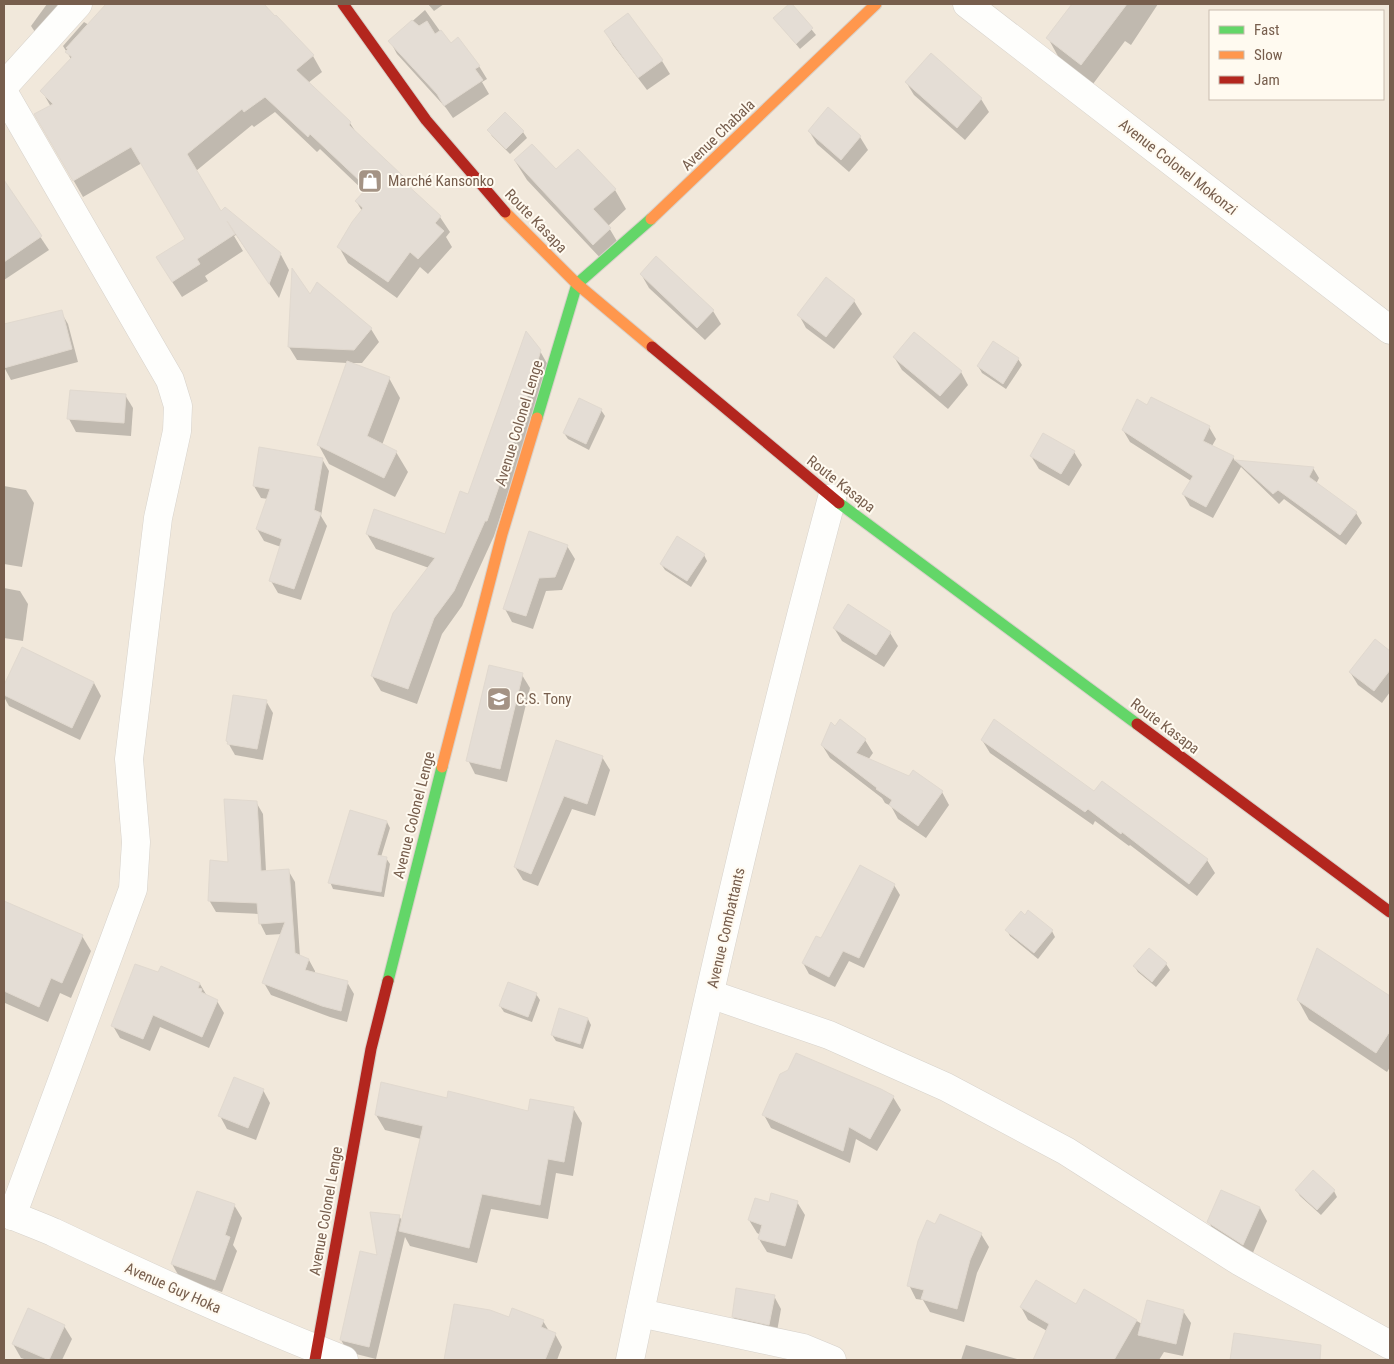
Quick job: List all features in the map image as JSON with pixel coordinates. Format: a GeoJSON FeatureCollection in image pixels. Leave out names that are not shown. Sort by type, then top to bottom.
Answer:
{"type":"FeatureCollection","features":[{"type":"Feature","properties":{"kind":"street"},"geometry":{"type":"LineString","coordinates":[[4,86],[78,4]]}},
{"type":"Feature","properties":{"kind":"street","name":"Route Kasapa"},"geometry":{"type":"LineString","coordinates":[[343,4],[426,120],[507,214],[576,284],[832,498],[1390,912]]}},
{"type":"Feature","properties":{"kind":"street","name":"Avenue Chabala"},"geometry":{"type":"LineString","coordinates":[[576,284],[651,219],[876,4]]}},
{"type":"Feature","properties":{"kind":"street","name":"Avenue Colonel Mokonzi"},"geometry":{"type":"LineString","coordinates":[[967,4],[1390,330]]}},
{"type":"Feature","properties":{"kind":"street"},"geometry":{"type":"LineString","coordinates":[[4,93],[170,380],[178,406],[177,431],[158,518],[129,759],[136,842],[133,889],[8,1214]]}},
{"type":"Feature","properties":{"kind":"street","name":"Avenue Colonel Lenge"},"geometry":{"type":"LineString","coordinates":[[316,1355],[345,1186],[373,1040],[502,534],[576,284]]}},
{"type":"Feature","properties":{"kind":"street","name":"Avenue Combattants"},"geometry":{"type":"LineString","coordinates":[[630,1360],[681,1118],[710,994],[795,636],[832,498]]}},
{"type":"Feature","properties":{"kind":"street"},"geometry":{"type":"LineString","coordinates":[[710,994],[829,1035],[946,1087],[1066,1151],[1239,1261],[1390,1345]]}},
{"type":"Feature","properties":{"kind":"street","name":"Avenue Guy Hoka"},"geometry":{"type":"LineString","coordinates":[[8,1214],[229,1313],[316,1355],[344,1360]]}},
{"type":"Feature","properties":{"kind":"street"},"geometry":{"type":"LineString","coordinates":[[640,1313],[803,1348],[832,1360]]}},
{"type":"Feature","properties":{"kind":"shaded area"},"geometry":{"type":"Polygon","coordinates":[[[4,4],[1390,4],[1390,1360],[4,1360],[4,4]]]}},
{"type":"Feature","properties":{"kind":"building"},"geometry":{"type":"Polygon","coordinates":[[[106,4],[264,4],[314,55],[296,70],[351,122],[349,125],[404,177],[402,180],[441,216],[435,223],[444,231],[418,259],[410,252],[388,282],[337,247],[363,208],[355,201],[366,189],[310,134],[308,137],[265,97],[244,112],[242,109],[187,154],[221,211],[225,207],[281,253],[269,284],[227,221],[235,234],[197,259],[200,264],[172,282],[156,257],[185,239],[131,147],[73,181],[34,114],[53,104],[40,91],[72,57],[65,52],[68,49],[66,48],[106,4]]]}},
{"type":"Feature","properties":{"kind":"building"},"geometry":{"type":"Polygon","coordinates":[[[789,4],[792,4],[813,28],[796,44],[773,18],[789,4]]]}},
{"type":"Feature","properties":{"kind":"building"},"geometry":{"type":"Polygon","coordinates":[[[1072,4],[1127,4],[1081,65],[1046,38],[1072,4]]]}},
{"type":"Feature","properties":{"kind":"building"},"geometry":{"type":"Polygon","coordinates":[[[628,13],[663,60],[638,78],[604,31],[628,13]]]}},
{"type":"Feature","properties":{"kind":"building"},"geometry":{"type":"Polygon","coordinates":[[[412,20],[419,26],[427,21],[435,34],[441,30],[451,43],[458,37],[480,66],[475,69],[483,80],[444,106],[437,94],[388,41],[412,20]]]}},
{"type":"Feature","properties":{"kind":"building"},"geometry":{"type":"Polygon","coordinates":[[[931,53],[982,98],[957,128],[905,82],[931,53]]]}},
{"type":"Feature","properties":{"kind":"building"},"geometry":{"type":"Polygon","coordinates":[[[828,107],[861,136],[841,160],[808,131],[828,107]]]}},
{"type":"Feature","properties":{"kind":"building"},"geometry":{"type":"Polygon","coordinates":[[[505,112],[524,131],[506,149],[487,130],[505,112]]]}},
{"type":"Feature","properties":{"kind":"building"},"geometry":{"type":"Polygon","coordinates":[[[532,144],[556,169],[578,149],[616,189],[593,209],[611,228],[593,245],[514,160],[532,144]]]}},
{"type":"Feature","properties":{"kind":"building"},"geometry":{"type":"Polygon","coordinates":[[[4,180],[42,236],[4,262],[4,180]]]}},
{"type":"Feature","properties":{"kind":"building"},"geometry":{"type":"Polygon","coordinates":[[[656,256],[714,310],[697,328],[640,274],[656,256]]]}},
{"type":"Feature","properties":{"kind":"building"},"geometry":{"type":"Polygon","coordinates":[[[292,268],[310,294],[317,282],[372,328],[354,350],[288,347],[292,268]]]}},
{"type":"Feature","properties":{"kind":"building"},"geometry":{"type":"Polygon","coordinates":[[[826,277],[855,300],[826,337],[797,315],[826,277]]]}},
{"type":"Feature","properties":{"kind":"building"},"geometry":{"type":"Polygon","coordinates":[[[62,310],[72,349],[4,368],[4,324],[62,310]]]}},
{"type":"Feature","properties":{"kind":"building"},"geometry":{"type":"Polygon","coordinates":[[[526,331],[541,350],[506,466],[487,521],[485,521],[454,591],[434,618],[408,689],[371,676],[393,613],[435,558],[366,534],[374,509],[445,534],[460,491],[468,494],[526,331]]]}},
{"type":"Feature","properties":{"kind":"building"},"geometry":{"type":"Polygon","coordinates":[[[914,332],[962,371],[940,396],[893,357],[914,332]]]}},
{"type":"Feature","properties":{"kind":"building"},"geometry":{"type":"Polygon","coordinates":[[[993,341],[1019,358],[1003,384],[977,366],[993,341]]]}},
{"type":"Feature","properties":{"kind":"building"},"geometry":{"type":"Polygon","coordinates":[[[347,361],[390,377],[367,436],[397,451],[384,478],[317,445],[347,361]]]}},
{"type":"Feature","properties":{"kind":"building"},"geometry":{"type":"Polygon","coordinates":[[[70,390],[126,394],[124,423],[67,419],[70,390]]]}},
{"type":"Feature","properties":{"kind":"building"},"geometry":{"type":"Polygon","coordinates":[[[1151,397],[1210,426],[1203,441],[1234,456],[1206,507],[1182,494],[1193,476],[1122,430],[1137,399],[1147,405],[1151,397]]]}},
{"type":"Feature","properties":{"kind":"building"},"geometry":{"type":"Polygon","coordinates":[[[579,398],[602,409],[586,444],[563,433],[579,398]]]}},
{"type":"Feature","properties":{"kind":"building"},"geometry":{"type":"Polygon","coordinates":[[[1043,433],[1075,451],[1061,474],[1030,456],[1043,433]]]}},
{"type":"Feature","properties":{"kind":"building"},"geometry":{"type":"Polygon","coordinates":[[[259,447],[323,458],[314,510],[321,513],[294,589],[269,581],[282,539],[256,529],[270,489],[253,486],[259,447]]]}},
{"type":"Feature","properties":{"kind":"building"},"geometry":{"type":"Polygon","coordinates":[[[1235,460],[1314,467],[1309,477],[1357,512],[1340,535],[1278,490],[1273,494],[1235,460]]]}},
{"type":"Feature","properties":{"kind":"building"},"geometry":{"type":"Polygon","coordinates":[[[529,531],[568,545],[555,577],[539,578],[526,616],[503,609],[529,531]]]}},
{"type":"Feature","properties":{"kind":"building"},"geometry":{"type":"Polygon","coordinates":[[[677,536],[705,554],[687,581],[660,564],[677,536]]]}},
{"type":"Feature","properties":{"kind":"building"},"geometry":{"type":"Polygon","coordinates":[[[848,604],[891,632],[876,655],[833,628],[848,604]]]}},
{"type":"Feature","properties":{"kind":"building"},"geometry":{"type":"Polygon","coordinates":[[[1375,639],[1390,651],[1390,670],[1374,691],[1349,672],[1375,639]]]}},
{"type":"Feature","properties":{"kind":"building"},"geometry":{"type":"Polygon","coordinates":[[[22,647],[94,682],[72,728],[4,695],[4,685],[22,647]]]}},
{"type":"Feature","properties":{"kind":"building"},"geometry":{"type":"Polygon","coordinates":[[[489,665],[523,673],[500,769],[466,761],[489,665]]]}},
{"type":"Feature","properties":{"kind":"building"},"geometry":{"type":"Polygon","coordinates":[[[233,695],[267,700],[257,749],[227,744],[233,695]]]}},
{"type":"Feature","properties":{"kind":"building"},"geometry":{"type":"Polygon","coordinates":[[[840,719],[866,739],[856,753],[909,776],[913,770],[943,791],[918,826],[889,805],[892,800],[821,745],[831,722],[835,726],[840,719]]]}},
{"type":"Feature","properties":{"kind":"building"},"geometry":{"type":"Polygon","coordinates":[[[994,719],[1094,791],[1102,781],[1208,859],[1189,884],[1122,832],[1121,834],[1088,809],[1085,812],[981,740],[994,719]]]}},
{"type":"Feature","properties":{"kind":"building"},"geometry":{"type":"Polygon","coordinates":[[[556,740],[603,756],[587,804],[564,796],[531,874],[514,867],[556,740]]]}},
{"type":"Feature","properties":{"kind":"building"},"geometry":{"type":"Polygon","coordinates":[[[224,799],[257,801],[261,871],[289,869],[295,953],[309,959],[305,970],[348,981],[341,1011],[322,1006],[262,983],[285,922],[259,924],[257,903],[208,901],[210,860],[228,862],[224,799]]]}},
{"type":"Feature","properties":{"kind":"building"},"geometry":{"type":"Polygon","coordinates":[[[350,810],[387,821],[377,855],[387,857],[381,892],[328,883],[350,810]]]}},
{"type":"Feature","properties":{"kind":"building"},"geometry":{"type":"Polygon","coordinates":[[[860,865],[895,884],[859,958],[843,951],[829,977],[802,963],[816,936],[821,938],[860,865]]]}},
{"type":"Feature","properties":{"kind":"building"},"geometry":{"type":"Polygon","coordinates":[[[4,901],[83,935],[62,983],[51,978],[39,1007],[4,991],[4,901]]]}},
{"type":"Feature","properties":{"kind":"building"},"geometry":{"type":"Polygon","coordinates":[[[1028,910],[1053,930],[1034,953],[1005,930],[1021,911],[1025,915],[1028,910]]]}},
{"type":"Feature","properties":{"kind":"building"},"geometry":{"type":"Polygon","coordinates":[[[1149,948],[1167,963],[1152,982],[1133,966],[1149,948]]]}},
{"type":"Feature","properties":{"kind":"building"},"geometry":{"type":"Polygon","coordinates":[[[1317,948],[1390,996],[1390,1031],[1376,1053],[1297,1000],[1317,948]]]}},
{"type":"Feature","properties":{"kind":"building"},"geometry":{"type":"Polygon","coordinates":[[[135,964],[158,972],[161,966],[200,983],[198,988],[202,989],[201,992],[218,1000],[202,1037],[153,1015],[143,1039],[111,1026],[135,964]]]}},
{"type":"Feature","properties":{"kind":"building"},"geometry":{"type":"Polygon","coordinates":[[[508,982],[537,993],[528,1017],[499,1006],[508,982]]]}},
{"type":"Feature","properties":{"kind":"building"},"geometry":{"type":"Polygon","coordinates":[[[559,1008],[588,1018],[580,1044],[551,1035],[559,1008]]]}},
{"type":"Feature","properties":{"kind":"building"},"geometry":{"type":"Polygon","coordinates":[[[796,1053],[894,1096],[870,1139],[849,1127],[843,1151],[762,1115],[780,1074],[788,1070],[796,1053]]]}},
{"type":"Feature","properties":{"kind":"building"},"geometry":{"type":"Polygon","coordinates":[[[234,1077],[264,1089],[248,1128],[218,1116],[234,1077]]]}},
{"type":"Feature","properties":{"kind":"building"},"geometry":{"type":"Polygon","coordinates":[[[381,1082],[447,1098],[448,1091],[528,1111],[530,1099],[574,1107],[564,1162],[548,1159],[540,1205],[482,1194],[469,1248],[399,1231],[423,1126],[375,1115],[381,1082]]]}},
{"type":"Feature","properties":{"kind":"building"},"geometry":{"type":"Polygon","coordinates":[[[1313,1170],[1335,1190],[1317,1210],[1295,1190],[1313,1170]]]}},
{"type":"Feature","properties":{"kind":"building"},"geometry":{"type":"Polygon","coordinates":[[[1221,1190],[1260,1207],[1243,1245],[1207,1222],[1221,1190]]]}},
{"type":"Feature","properties":{"kind":"building"},"geometry":{"type":"Polygon","coordinates":[[[197,1191],[235,1204],[225,1235],[230,1237],[215,1280],[171,1264],[197,1191]]]}},
{"type":"Feature","properties":{"kind":"building"},"geometry":{"type":"Polygon","coordinates":[[[771,1193],[798,1201],[785,1246],[758,1239],[762,1225],[748,1220],[755,1198],[769,1202],[771,1193]]]}},
{"type":"Feature","properties":{"kind":"building"},"geometry":{"type":"Polygon","coordinates":[[[370,1212],[400,1215],[369,1347],[340,1340],[360,1251],[377,1255],[370,1212]]]}},
{"type":"Feature","properties":{"kind":"building"},"geometry":{"type":"Polygon","coordinates":[[[940,1214],[982,1233],[970,1260],[957,1309],[921,1299],[924,1290],[907,1286],[918,1241],[927,1220],[935,1224],[940,1214]]]}},
{"type":"Feature","properties":{"kind":"building"},"geometry":{"type":"Polygon","coordinates":[[[1036,1280],[1076,1304],[1084,1289],[1137,1320],[1114,1360],[1033,1360],[1049,1324],[1020,1307],[1036,1280]]]}},
{"type":"Feature","properties":{"kind":"building"},"geometry":{"type":"Polygon","coordinates":[[[736,1288],[775,1295],[769,1325],[732,1317],[736,1288]]]}},
{"type":"Feature","properties":{"kind":"building"},"geometry":{"type":"Polygon","coordinates":[[[1147,1300],[1184,1310],[1176,1344],[1138,1335],[1147,1300]]]}},
{"type":"Feature","properties":{"kind":"building"},"geometry":{"type":"Polygon","coordinates":[[[454,1304],[490,1310],[509,1317],[512,1308],[544,1320],[541,1327],[556,1333],[545,1360],[444,1360],[454,1304]]]}},
{"type":"Feature","properties":{"kind":"building"},"geometry":{"type":"Polygon","coordinates":[[[28,1308],[65,1325],[49,1360],[12,1344],[28,1308]]]}},
{"type":"Feature","properties":{"kind":"building"},"geometry":{"type":"Polygon","coordinates":[[[1234,1333],[1321,1345],[1320,1360],[1230,1360],[1234,1333]]]}},
{"type":"Feature","properties":{"kind":"traffic: fast"},"geometry":{"type":"LineString","coordinates":[[537,418],[577,284],[651,219]]}},
{"type":"Feature","properties":{"kind":"traffic: fast"},"geometry":{"type":"LineString","coordinates":[[839,503],[1137,724]]}},
{"type":"Feature","properties":{"kind":"traffic: fast"},"geometry":{"type":"LineString","coordinates":[[388,981],[442,767]]}},
{"type":"Feature","properties":{"kind":"traffic: slow"},"geometry":{"type":"LineString","coordinates":[[651,219],[876,4]]}},
{"type":"Feature","properties":{"kind":"traffic: slow"},"geometry":{"type":"LineString","coordinates":[[505,212],[577,284],[652,347]]}},
{"type":"Feature","properties":{"kind":"traffic: slow"},"geometry":{"type":"LineString","coordinates":[[442,767],[502,534],[537,418]]}},
{"type":"Feature","properties":{"kind":"traffic: jam"},"geometry":{"type":"LineString","coordinates":[[343,4],[426,120],[505,212]]}},
{"type":"Feature","properties":{"kind":"traffic: jam"},"geometry":{"type":"LineString","coordinates":[[652,347],[839,503]]}},
{"type":"Feature","properties":{"kind":"traffic: jam"},"geometry":{"type":"LineString","coordinates":[[1137,724],[1390,912]]}},
{"type":"Feature","properties":{"kind":"traffic: jam"},"geometry":{"type":"LineString","coordinates":[[315,1360],[371,1049],[388,981]]}},
{"type":"Feature","properties":{"kind":"place","name":"Marché Kansonko"},"geometry":{"type":"Point","coordinates":[370,181]}},
{"type":"Feature","properties":{"kind":"place","name":"C.S. Tony"},"geometry":{"type":"Point","coordinates":[499,699]}}]}
